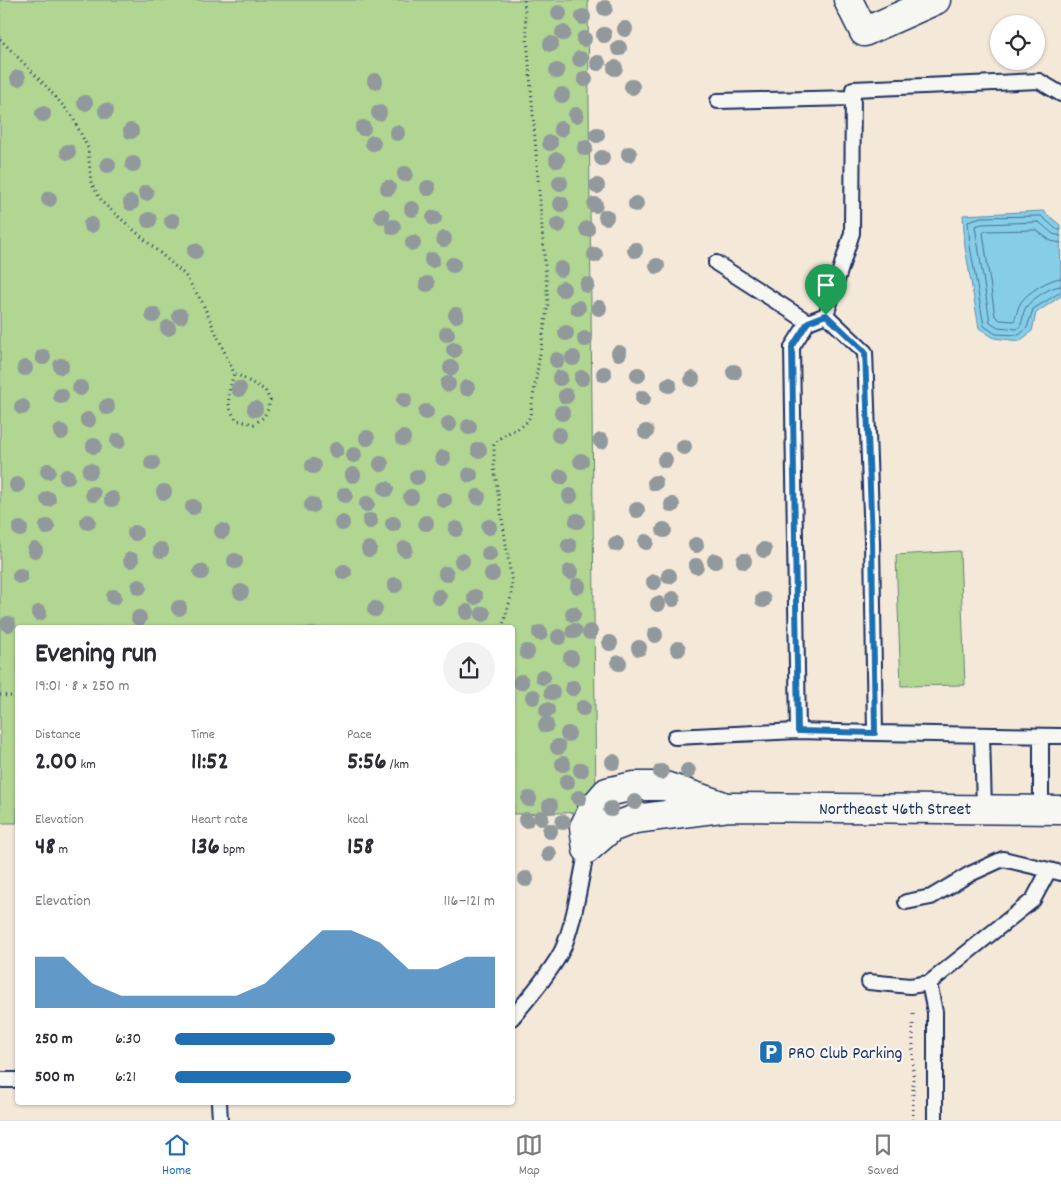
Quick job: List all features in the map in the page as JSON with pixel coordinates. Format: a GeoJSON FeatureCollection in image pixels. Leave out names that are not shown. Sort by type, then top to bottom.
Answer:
{"type":"FeatureCollection","features":[{"type":"Feature","properties":{"kind":"street"},"geometry":{"type":"LineString","coordinates":[[848,0],[864,32],[936,0]]}},
{"type":"Feature","properties":{"kind":"street","name":"Northeast 46th Street"},"geometry":{"type":"LineString","coordinates":[[587,849],[584,827],[594,807],[607,792],[634,786],[665,786],[729,807],[1051,810]]}},
{"type":"Feature","properties":{"kind":"lane"},"geometry":{"type":"LineString","coordinates":[[826,315],[852,232],[853,89],[1038,81],[1061,94]]}},
{"type":"Feature","properties":{"kind":"lane"},"geometry":{"type":"LineString","coordinates":[[718,101],[853,98]]}},
{"type":"Feature","properties":{"kind":"lane"},"geometry":{"type":"LineString","coordinates":[[716,263],[808,322]]}},
{"type":"Feature","properties":{"kind":"lane"},"geometry":{"type":"LineString","coordinates":[[798,731],[792,347],[808,322],[826,315]]}},
{"type":"Feature","properties":{"kind":"lane"},"geometry":{"type":"LineString","coordinates":[[826,315],[865,352],[872,541],[875,733]]}},
{"type":"Feature","properties":{"kind":"lane"},"geometry":{"type":"LineString","coordinates":[[675,737],[798,731],[1061,736]]}},
{"type":"Feature","properties":{"kind":"lane"},"geometry":{"type":"LineString","coordinates":[[982,735],[984,809]]}},
{"type":"Feature","properties":{"kind":"lane"},"geometry":{"type":"LineString","coordinates":[[1041,736],[1051,810]]}},
{"type":"Feature","properties":{"kind":"lane"},"geometry":{"type":"LineString","coordinates":[[515,1014],[563,947],[580,886],[587,849]]}},
{"type":"Feature","properties":{"kind":"lane"},"geometry":{"type":"LineString","coordinates":[[869,982],[910,986],[928,983],[1032,900],[1055,872],[1003,859],[970,874],[930,896],[906,902]]}},
{"type":"Feature","properties":{"kind":"lane"},"geometry":{"type":"LineString","coordinates":[[928,983],[934,1012],[935,1120]]}},
{"type":"Feature","properties":{"kind":"lane"},"geometry":{"type":"LineString","coordinates":[[0,1080],[15,1080]]}},
{"type":"Feature","properties":{"kind":"lane"},"geometry":{"type":"LineString","coordinates":[[219,1105],[220,1120]]}},
{"type":"Feature","properties":{"kind":"path"},"geometry":{"type":"LineString","coordinates":[[503,625],[511,597],[512,583],[494,467],[494,445],[505,434],[526,424],[530,416],[546,330],[548,304],[524,0]]}},
{"type":"Feature","properties":{"kind":"path"},"geometry":{"type":"LineString","coordinates":[[0,39],[47,87],[72,116],[88,148],[91,183],[103,203],[173,263],[193,285],[234,372],[265,390],[270,400],[264,417],[254,424],[237,420],[229,408],[228,395],[234,372]]}},
{"type":"Feature","properties":{"kind":"path"},"geometry":{"type":"LineString","coordinates":[[0,695],[15,697]]}},
{"type":"Feature","properties":{"kind":"path"},"geometry":{"type":"LineString","coordinates":[[913,1005],[913,1120]]}},
{"type":"Feature","properties":{"kind":"green space"},"geometry":{"type":"Polygon","coordinates":[[[0,0],[588,0],[596,812],[515,814],[515,625],[15,625],[15,823],[0,823],[0,0]]]}},
{"type":"Feature","properties":{"kind":"green space"},"geometry":{"type":"Polygon","coordinates":[[[960,551],[965,685],[901,686],[896,555],[960,551]]]}},
{"type":"Feature","properties":{"kind":"water"},"geometry":{"type":"Polygon","coordinates":[[[1043,211],[1060,225],[1061,296],[1036,313],[1032,331],[1020,341],[994,338],[979,328],[965,247],[963,215],[1043,211]]]}},
{"type":"Feature","properties":{"kind":"place","name":"PRO Club Parking"},"geometry":{"type":"Point","coordinates":[771,1052]}},
{"type":"Feature","properties":{"kind":"route"},"geometry":{"type":"LineString","coordinates":[[826,315],[865,352],[872,541],[875,733],[798,731],[792,347],[808,322],[826,315]]}}]}
